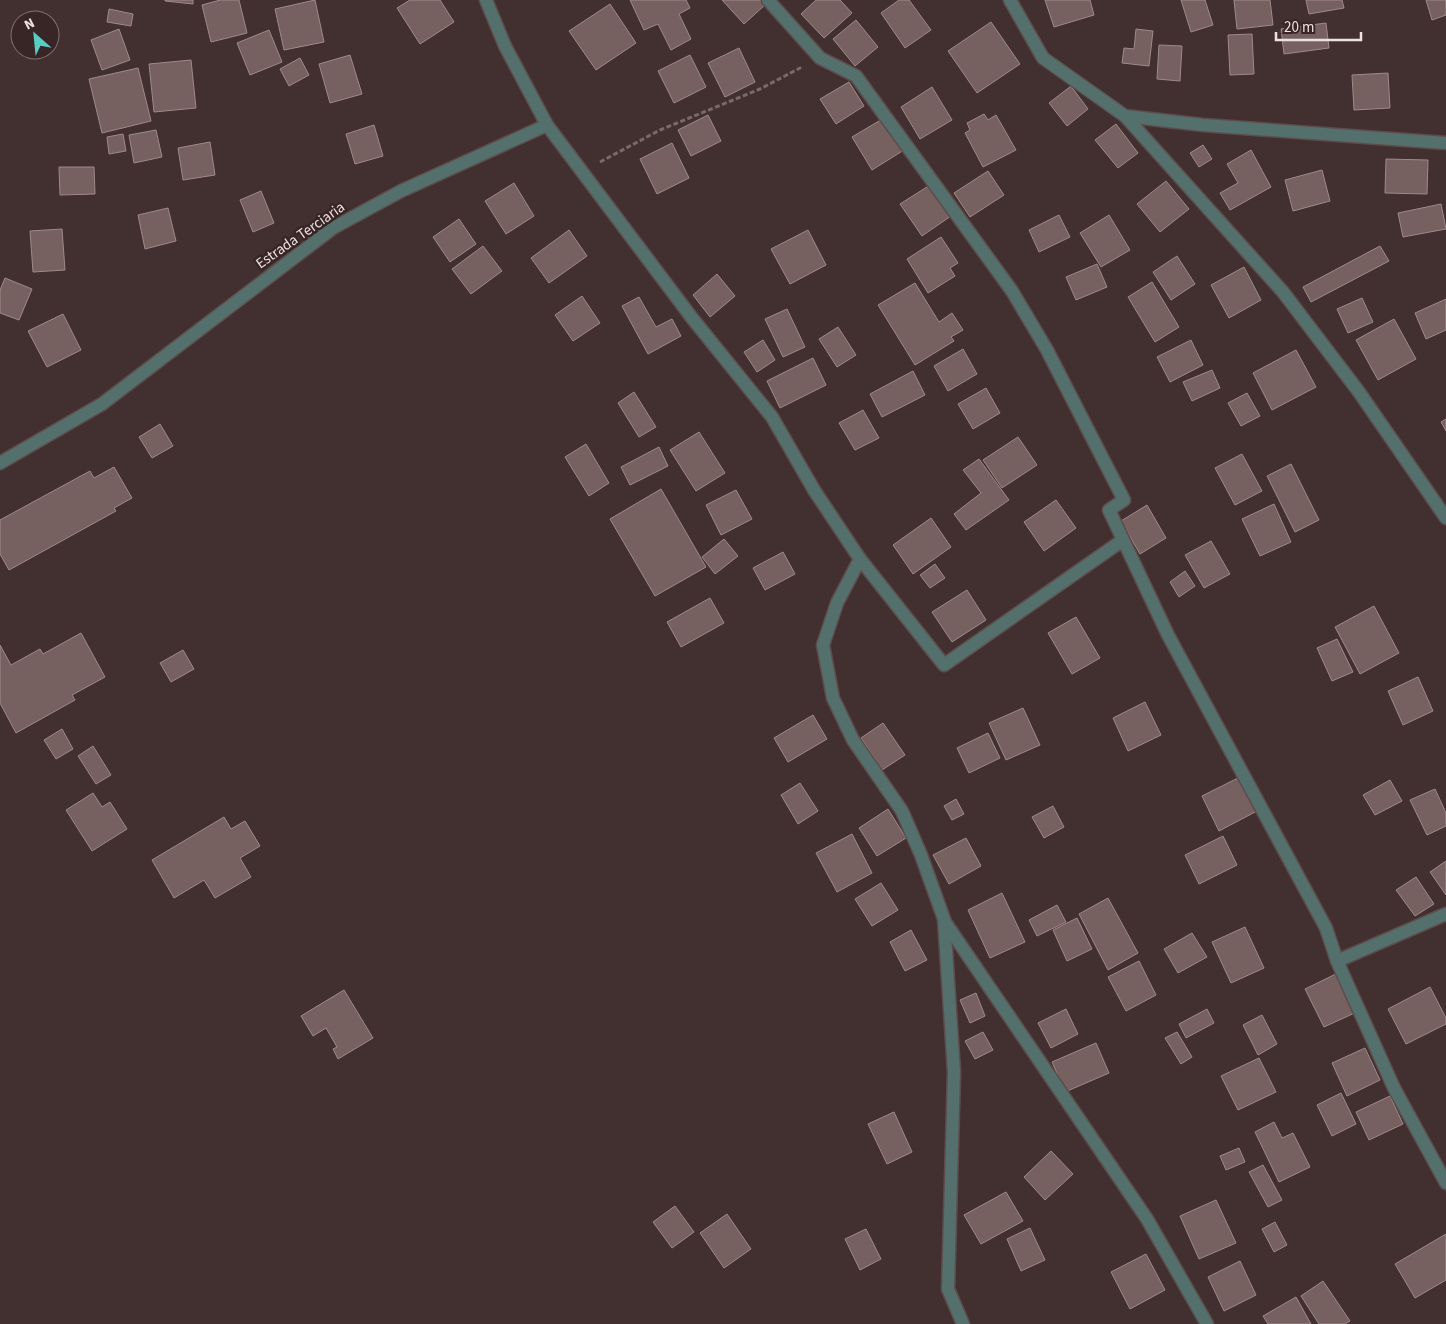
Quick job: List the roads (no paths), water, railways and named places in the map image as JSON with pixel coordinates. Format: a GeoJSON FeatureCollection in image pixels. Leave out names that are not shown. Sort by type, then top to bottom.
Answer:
{"type":"FeatureCollection","features":[{"type":"Feature","properties":{"kind":"street"},"geometry":{"type":"LineString","coordinates":[[486,0],[505,46],[547,125],[692,318],[772,417],[814,490],[860,559],[944,665],[1123,540]]}},
{"type":"Feature","properties":{"kind":"street"},"geometry":{"type":"LineString","coordinates":[[768,0],[820,58],[856,76],[1012,291],[1047,350],[1124,500],[1109,510],[1168,635],[1326,928],[1337,961],[1394,1088],[1446,1183]]}},
{"type":"Feature","properties":{"kind":"street"},"geometry":{"type":"LineString","coordinates":[[1010,0],[1043,58],[1125,116],[1283,292],[1359,392],[1446,518]]}},
{"type":"Feature","properties":{"kind":"street"},"geometry":{"type":"LineString","coordinates":[[1125,116],[1203,125],[1446,143]]}},
{"type":"Feature","properties":{"kind":"street","name":"Estrada Terciaria"},"geometry":{"type":"LineString","coordinates":[[0,463],[102,404],[333,228],[401,191],[547,125]]}},
{"type":"Feature","properties":{"kind":"street"},"geometry":{"type":"LineString","coordinates":[[860,559],[837,603],[823,645],[833,698],[853,740],[902,811],[921,855],[944,920],[1147,1219],[1207,1324]]}},
{"type":"Feature","properties":{"kind":"street"},"geometry":{"type":"LineString","coordinates":[[1337,961],[1446,914]]}},
{"type":"Feature","properties":{"kind":"street"},"geometry":{"type":"LineString","coordinates":[[944,920],[954,1072],[948,1289],[963,1324]]}}]}
